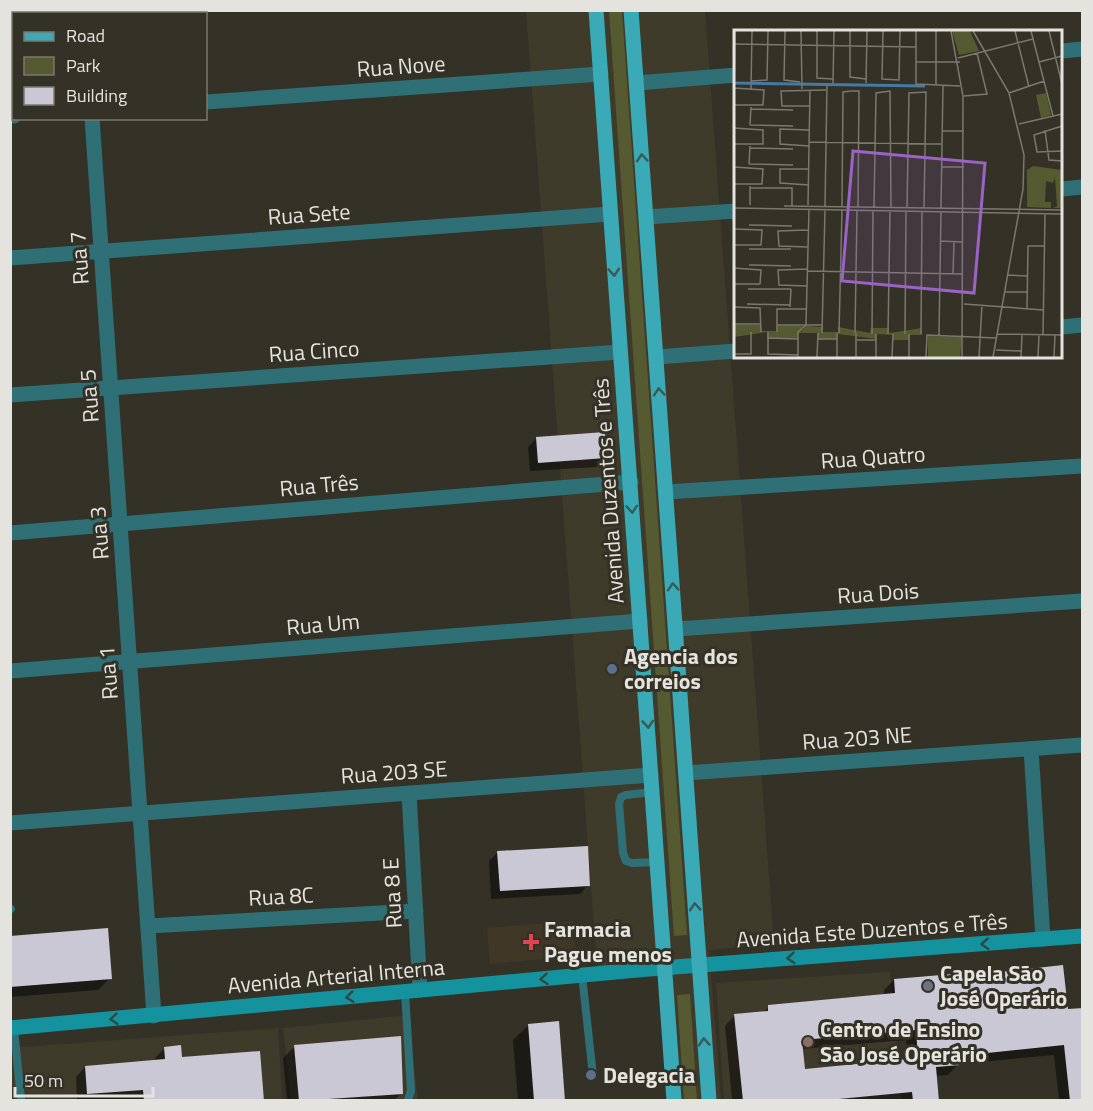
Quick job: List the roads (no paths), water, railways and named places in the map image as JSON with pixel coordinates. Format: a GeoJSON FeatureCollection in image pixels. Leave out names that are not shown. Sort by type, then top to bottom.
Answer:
{"type":"FeatureCollection","features":[{"type":"Feature","properties":{"kind":"main road","name":"Avenida Duzentos e Três"},"geometry":{"type":"LineString","coordinates":[[597,10],[674,1101]]}},
{"type":"Feature","properties":{"kind":"main road"},"geometry":{"type":"LineString","coordinates":[[631,10],[709,1101]]}},
{"type":"Feature","properties":{"kind":"main road","name":"Avenida Este Duzentos e Três"},"geometry":{"type":"LineString","coordinates":[[665,968],[1083,936]]}},
{"type":"Feature","properties":{"kind":"main road","name":"Avenida Arterial Interna"},"geometry":{"type":"LineString","coordinates":[[12,1028],[665,968]]}},
{"type":"Feature","properties":{"kind":"street"},"geometry":{"type":"LineString","coordinates":[[1063,51],[1083,49]]}},
{"type":"Feature","properties":{"kind":"street","name":"Rua Nove"},"geometry":{"type":"LineString","coordinates":[[207,102],[601,74]]}},
{"type":"Feature","properties":{"kind":"street"},"geometry":{"type":"LineString","coordinates":[[637,83],[734,75]]}},
{"type":"Feature","properties":{"kind":"street","name":"Rua 7"},"geometry":{"type":"LineString","coordinates":[[92,120],[107,325]]}},
{"type":"Feature","properties":{"kind":"street"},"geometry":{"type":"LineString","coordinates":[[1063,189],[1083,187]]}},
{"type":"Feature","properties":{"kind":"street"},"geometry":{"type":"LineString","coordinates":[[646,217],[734,211]]}},
{"type":"Feature","properties":{"kind":"street","name":"Rua Sete"},"geometry":{"type":"LineString","coordinates":[[10,258],[610,214]]}},
{"type":"Feature","properties":{"kind":"street","name":"Rua 5"},"geometry":{"type":"LineString","coordinates":[[107,325],[116,464]]}},
{"type":"Feature","properties":{"kind":"street"},"geometry":{"type":"LineString","coordinates":[[1063,327],[1083,325]]}},
{"type":"Feature","properties":{"kind":"street"},"geometry":{"type":"LineString","coordinates":[[657,357],[734,351]]}},
{"type":"Feature","properties":{"kind":"street","name":"Rua Cinco"},"geometry":{"type":"LineString","coordinates":[[10,395],[620,352]]}},
{"type":"Feature","properties":{"kind":"street","name":"Rua 3"},"geometry":{"type":"LineString","coordinates":[[116,464],[125,600]]}},
{"type":"Feature","properties":{"kind":"street","name":"Rua Quatro"},"geometry":{"type":"LineString","coordinates":[[666,492],[1083,466]]}},
{"type":"Feature","properties":{"kind":"street","name":"Rua Três"},"geometry":{"type":"LineString","coordinates":[[10,533],[631,482]]}},
{"type":"Feature","properties":{"kind":"street","name":"Rua 1"},"geometry":{"type":"LineString","coordinates":[[125,600],[140,813]]}},
{"type":"Feature","properties":{"kind":"street","name":"Rua Dois"},"geometry":{"type":"LineString","coordinates":[[676,629],[1083,601]]}},
{"type":"Feature","properties":{"kind":"street","name":"Rua Um"},"geometry":{"type":"LineString","coordinates":[[10,671],[640,621]]}},
{"type":"Feature","properties":{"kind":"street","name":"Rua 203 NE"},"geometry":{"type":"LineString","coordinates":[[686,773],[1083,745]]}},
{"type":"Feature","properties":{"kind":"street"},"geometry":{"type":"LineString","coordinates":[[1031,748],[1043,939]]}},
{"type":"Feature","properties":{"kind":"street","name":"Rua 203 SE"},"geometry":{"type":"LineString","coordinates":[[10,823],[651,775]]}},
{"type":"Feature","properties":{"kind":"street","name":"Rua 8 E"},"geometry":{"type":"LineString","coordinates":[[409,793],[416,911],[412,991]]}},
{"type":"Feature","properties":{"kind":"street"},"geometry":{"type":"LineString","coordinates":[[140,813],[154,1016]]}},
{"type":"Feature","properties":{"kind":"street","name":"Rua 8C"},"geometry":{"type":"LineString","coordinates":[[148,926],[416,911]]}},
{"type":"Feature","properties":{"kind":"lane"},"geometry":{"type":"LineString","coordinates":[[652,792],[621,797],[619,804],[623,853],[626,861],[632,863],[658,862]]}},
{"type":"Feature","properties":{"kind":"lane"},"geometry":{"type":"LineString","coordinates":[[582,975],[593,1076]]}},
{"type":"Feature","properties":{"kind":"lane"},"geometry":{"type":"LineString","coordinates":[[408,1101],[411,1091],[412,991]]}},
{"type":"Feature","properties":{"kind":"lane"},"geometry":{"type":"LineString","coordinates":[[12,1028],[21,1101]]}},
{"type":"Feature","properties":{"kind":"place","name":"Agencia dos correios"},"geometry":{"type":"Point","coordinates":[612,669]}},
{"type":"Feature","properties":{"kind":"place","name":"Farmacia Pague menos"},"geometry":{"type":"Point","coordinates":[531,942]}},
{"type":"Feature","properties":{"kind":"place","name":"Capela São José Operário"},"geometry":{"type":"Point","coordinates":[928,986]}},
{"type":"Feature","properties":{"kind":"place","name":"Centro de Ensino São José Operário"},"geometry":{"type":"Point","coordinates":[808,1042]}},
{"type":"Feature","properties":{"kind":"place","name":"Delegacia"},"geometry":{"type":"Point","coordinates":[591,1075]}}]}
